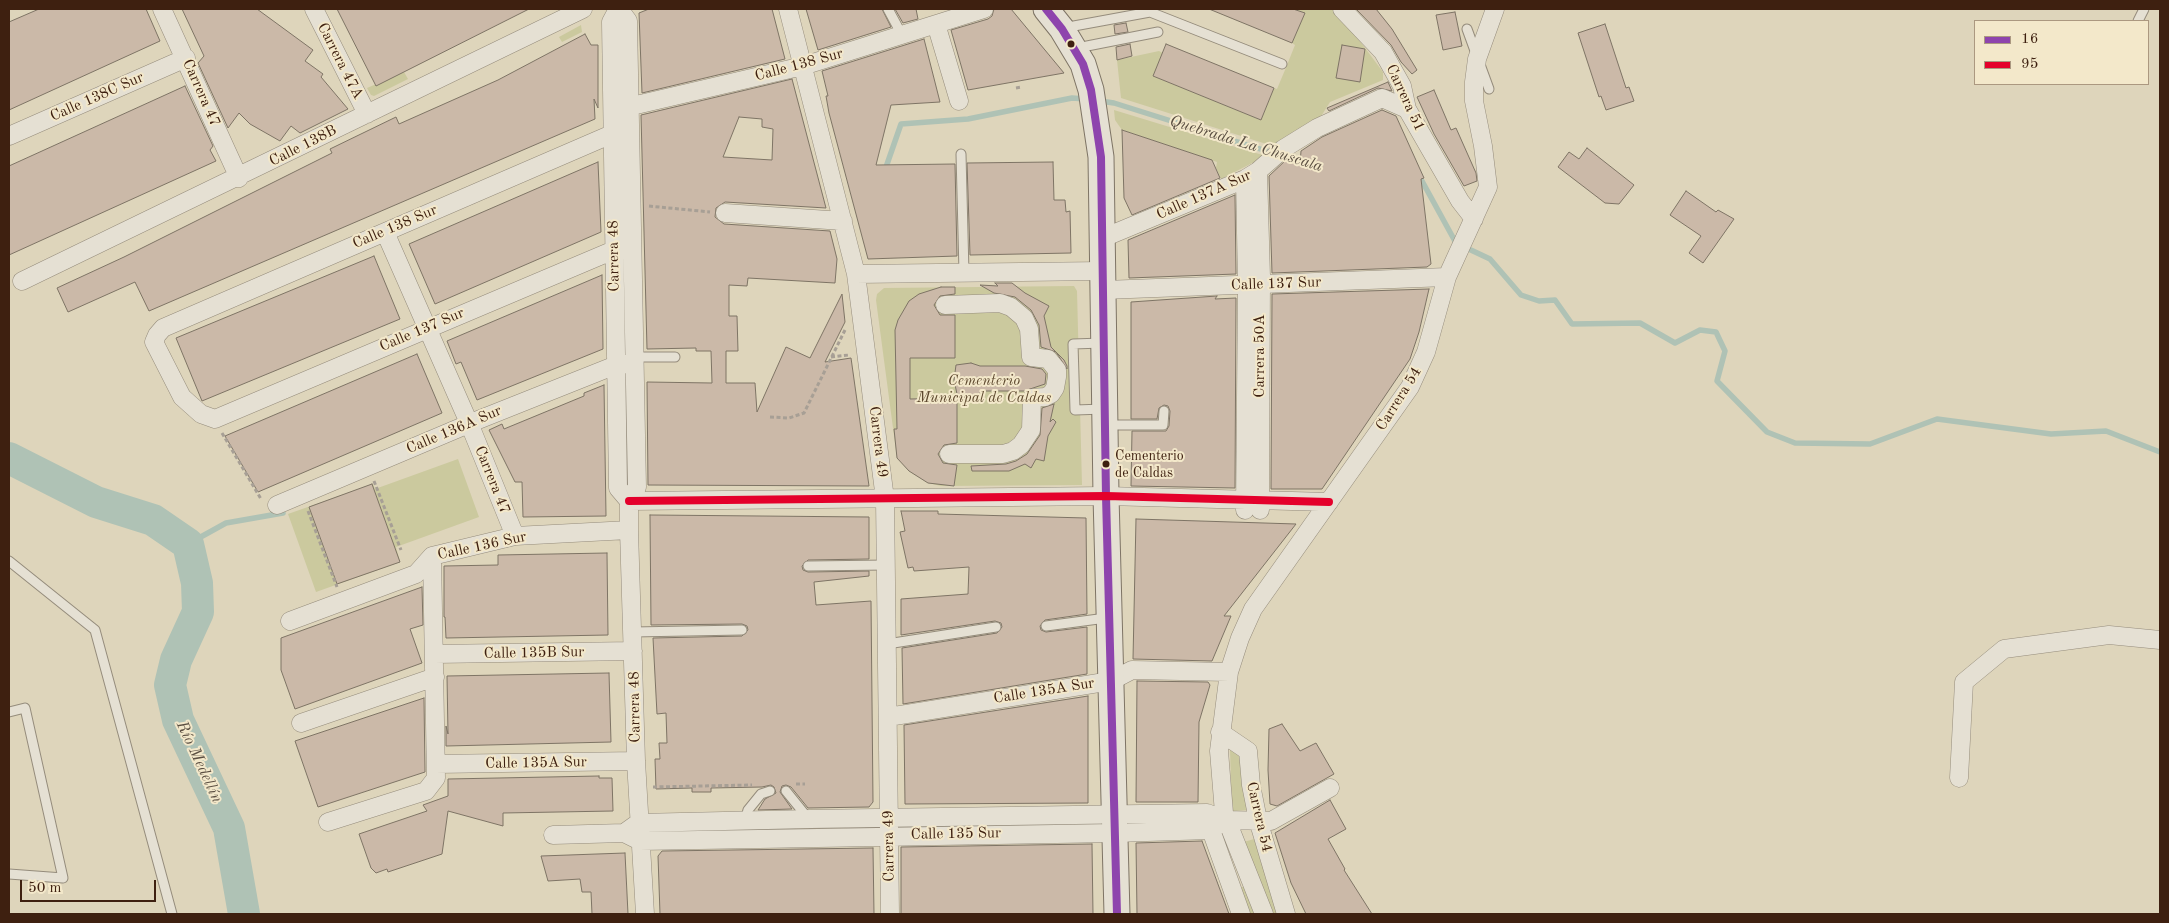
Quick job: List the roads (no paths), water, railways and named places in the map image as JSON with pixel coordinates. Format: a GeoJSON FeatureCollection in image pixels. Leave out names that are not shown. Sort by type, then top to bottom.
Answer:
{"type":"FeatureCollection","features":[{"type":"Feature","properties":{"kind":"main road"},"geometry":{"type":"LineString","coordinates":[[1046,9],[1068,39],[1083,64],[1091,90],[1101,157],[1106,496],[1117,914]]}},
{"type":"Feature","properties":{"kind":"street","name":"Carrera 47"},"geometry":{"type":"LineString","coordinates":[[162,9],[186,58],[239,178]]}},
{"type":"Feature","properties":{"kind":"street","name":"Carrera 47A"},"geometry":{"type":"LineString","coordinates":[[314,9],[367,114]]}},
{"type":"Feature","properties":{"kind":"street","name":"Calle 138B"},"geometry":{"type":"LineString","coordinates":[[22,281],[239,178],[583,9]]}},
{"type":"Feature","properties":{"kind":"street","name":"Carrera 48"},"geometry":{"type":"LineString","coordinates":[[623,250],[629,134],[628,21],[619,9],[611,22],[612,134],[623,250],[628,362],[637,487],[629,500],[629,530],[636,761],[634,832],[644,914]]}},
{"type":"Feature","properties":{"kind":"street","name":"Carrera 49"},"geometry":{"type":"LineString","coordinates":[[788,9],[856,274],[885,499],[890,914]]}},
{"type":"Feature","properties":{"kind":"street","name":"Calle 138 Sur"},"geometry":{"type":"LineString","coordinates":[[612,111],[803,66],[984,9]]}},
{"type":"Feature","properties":{"kind":"street","name":"Carrera 51"},"geometry":{"type":"LineString","coordinates":[[1342,9],[1383,52],[1402,86],[1407,109],[1460,201],[1474,219]]}},
{"type":"Feature","properties":{"kind":"street","name":"Carrera 54"},"geometry":{"type":"LineString","coordinates":[[1241,914],[1218,825],[1220,732],[1229,672],[1252,609],[1410,387],[1426,352],[1447,277],[1488,187],[1483,146],[1474,100],[1477,60],[1495,9]]}},
{"type":"Feature","properties":{"kind":"street"},"geometry":{"type":"LineString","coordinates":[[936,24],[959,101]]}},
{"type":"Feature","properties":{"kind":"street","name":"Calle 138C Sur"},"geometry":{"type":"LineString","coordinates":[[9,136],[186,58]]}},
{"type":"Feature","properties":{"kind":"street","name":"Calle 137A Sur"},"geometry":{"type":"LineString","coordinates":[[1102,238],[1252,175],[1278,153],[1318,128],[1382,98],[1407,109]]}},
{"type":"Feature","properties":{"kind":"street","name":"Calle 138 Sur"},"geometry":{"type":"LineString","coordinates":[[217,424],[201,414],[182,397],[154,342],[156,335],[163,328],[612,134],[629,134]]}},
{"type":"Feature","properties":{"kind":"street","name":"Carrera 50A"},"geometry":{"type":"LineString","coordinates":[[1252,175],[1254,285],[1252,505]]}},
{"type":"Feature","properties":{"kind":"street"},"geometry":{"type":"LineString","coordinates":[[725,213],[843,221]]}},
{"type":"Feature","properties":{"kind":"street","name":"Carrera 47"},"geometry":{"type":"LineString","coordinates":[[385,232],[469,424],[514,536]]}},
{"type":"Feature","properties":{"kind":"street","name":"Calle 137 Sur"},"geometry":{"type":"LineString","coordinates":[[217,424],[427,328],[623,250]]}},
{"type":"Feature","properties":{"kind":"street","name":"Calle 137 Sur"},"geometry":{"type":"LineString","coordinates":[[856,274],[964,272],[1103,280],[1254,285],[1447,277]]}},
{"type":"Feature","properties":{"kind":"street"},"geometry":{"type":"LineString","coordinates":[[945,305],[1000,303],[1011,307],[1024,318],[1029,329],[1031,357],[1048,359],[1066,377],[1051,394],[1045,397],[1032,398],[1031,430],[1021,445],[1013,451],[1003,454],[949,454]]}},
{"type":"Feature","properties":{"kind":"street","name":"Calle 136A Sur"},"geometry":{"type":"LineString","coordinates":[[270,503],[628,362]]}},
{"type":"Feature","properties":{"kind":"street"},"geometry":{"type":"LineString","coordinates":[[629,500],[1106,496],[1252,505],[1325,507]]}},
{"type":"Feature","properties":{"kind":"street","name":"Calle 136 Sur"},"geometry":{"type":"LineString","coordinates":[[290,621],[416,574],[432,556],[514,536],[629,530]]}},
{"type":"Feature","properties":{"kind":"street"},"geometry":{"type":"LineString","coordinates":[[328,822],[426,791],[436,778],[432,556]]}},
{"type":"Feature","properties":{"kind":"street"},"geometry":{"type":"LineString","coordinates":[[1959,778],[1964,682],[2004,649],[2109,635],[2160,640]]}},
{"type":"Feature","properties":{"kind":"street","name":"Calle 135B Sur"},"geometry":{"type":"LineString","coordinates":[[435,654],[634,652]]}},
{"type":"Feature","properties":{"kind":"street","name":"Calle 135A Sur"},"geometry":{"type":"LineString","coordinates":[[888,716],[1110,681],[1132,670],[1229,672]]}},
{"type":"Feature","properties":{"kind":"street"},"geometry":{"type":"LineString","coordinates":[[301,723],[435,677]]}},
{"type":"Feature","properties":{"kind":"street","name":"Carrera 54"},"geometry":{"type":"LineString","coordinates":[[1220,732],[1248,751],[1251,785],[1258,820],[1286,914]]}},
{"type":"Feature","properties":{"kind":"street","name":"Calle 135A Sur"},"geometry":{"type":"LineString","coordinates":[[436,764],[636,761]]}},
{"type":"Feature","properties":{"kind":"street","name":"Calle 135 Sur"},"geometry":{"type":"LineString","coordinates":[[553,835],[1114,824],[1207,813],[1218,825],[1258,820],[1271,821],[1330,788]]}},
{"type":"Feature","properties":{"kind":"street","name":"Calle 135 Sur"},"geometry":{"type":"LineString","coordinates":[[634,832],[745,821],[810,819],[889,827]]}},
{"type":"Feature","properties":{"kind":"street","name":"Carrera 54"},"geometry":{"type":"LineString","coordinates":[[1218,825],[1264,914]]}},
{"type":"Feature","properties":{"kind":"lane"},"geometry":{"type":"LineString","coordinates":[[888,9],[902,35]]}},
{"type":"Feature","properties":{"kind":"lane"},"geometry":{"type":"LineString","coordinates":[[1068,39],[1150,12],[1282,64]]}},
{"type":"Feature","properties":{"kind":"lane"},"geometry":{"type":"LineString","coordinates":[[1467,29],[1489,89]]}},
{"type":"Feature","properties":{"kind":"lane"},"geometry":{"type":"LineString","coordinates":[[1068,39],[1158,32]]}},
{"type":"Feature","properties":{"kind":"lane"},"geometry":{"type":"LineString","coordinates":[[960,154],[964,272]]}},
{"type":"Feature","properties":{"kind":"lane"},"geometry":{"type":"LineString","coordinates":[[1105,343],[1073,344],[1066,377],[1075,410],[1105,417],[1163,425],[1164,411]]}},
{"type":"Feature","properties":{"kind":"lane"},"geometry":{"type":"LineString","coordinates":[[628,362],[675,357]]}},
{"type":"Feature","properties":{"kind":"lane"},"geometry":{"type":"LineString","coordinates":[[9,561],[95,630],[172,914]]}},
{"type":"Feature","properties":{"kind":"lane"},"geometry":{"type":"LineString","coordinates":[[808,566],[887,564]]}},
{"type":"Feature","properties":{"kind":"lane"},"geometry":{"type":"LineString","coordinates":[[1046,626],[1109,617]]}},
{"type":"Feature","properties":{"kind":"lane"},"geometry":{"type":"LineString","coordinates":[[888,644],[996,628]]}},
{"type":"Feature","properties":{"kind":"lane"},"geometry":{"type":"LineString","coordinates":[[633,632],[742,630]]}},
{"type":"Feature","properties":{"kind":"lane"},"geometry":{"type":"LineString","coordinates":[[9,712],[25,708],[63,878],[9,874]]}},
{"type":"Feature","properties":{"kind":"lane"},"geometry":{"type":"LineString","coordinates":[[786,788],[810,819]]}},
{"type":"Feature","properties":{"kind":"lane"},"geometry":{"type":"LineString","coordinates":[[745,821],[748,810],[761,794],[770,791]]}},
{"type":"Feature","properties":{"kind":"waterway","name":"Quebrada La Chuscala"},"geometry":{"type":"LineString","coordinates":[[885,170],[901,124],[968,119],[1072,98],[1086,99]]}},
{"type":"Feature","properties":{"kind":"waterway","name":"Quebrada La Chuscala"},"geometry":{"type":"LineString","coordinates":[[1100,101],[1114,103],[1273,153]]}},
{"type":"Feature","properties":{"kind":"waterway","name":"Quebrada La Chuscala"},"geometry":{"type":"LineString","coordinates":[[1282,155],[1306,163]]}},
{"type":"Feature","properties":{"kind":"waterway","name":"Quebrada La Chuscala"},"geometry":{"type":"LineString","coordinates":[[1414,179],[1422,181],[1456,243],[1490,259],[1521,295],[1539,301],[1555,300],[1572,324],[1640,323],[1675,343],[1700,330],[1716,332],[1725,351],[1717,381],[1767,432],[1795,443],[1870,444],[1937,419],[2051,434],[2106,431],[2160,452]]}},
{"type":"Feature","properties":{"kind":"waterway","name":"Río Medellín"},"geometry":{"type":"LineString","coordinates":[[9,458],[96,502],[153,520],[188,544],[197,583],[198,612],[176,660],[170,685],[178,720],[229,828],[244,914]]}},
{"type":"Feature","properties":{"kind":"waterway","name":"Quebrada La Chuscala"},"geometry":{"type":"LineString","coordinates":[[188,544],[226,523],[283,513]]}},
{"type":"Feature","properties":{"kind":"place","name":"Cementerio de Caldas"},"geometry":{"type":"Point","coordinates":[1106,464]}},
{"type":"Feature","properties":{"kind":"park label","name":"Cementerio Municipal de Caldas"},"geometry":{"type":"Point","coordinates":[984,390]}}]}
